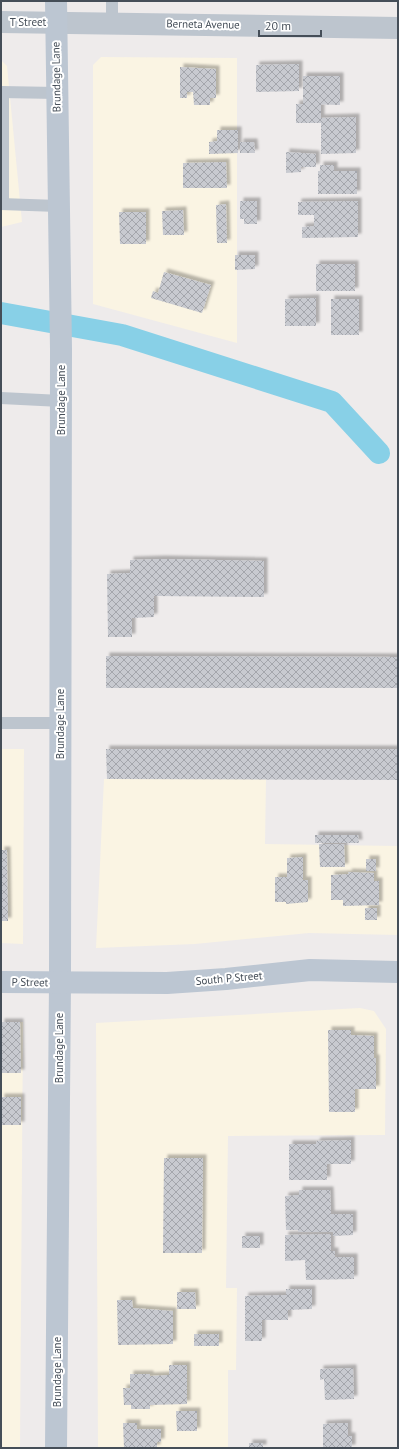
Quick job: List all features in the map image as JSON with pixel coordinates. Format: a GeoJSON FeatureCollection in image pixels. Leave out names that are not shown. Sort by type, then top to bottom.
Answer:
{"type":"FeatureCollection","features":[{"type":"Feature","properties":{"kind":"main road","name":"Brundage Lane"},"geometry":{"type":"LineString","coordinates":[[56,11],[61,349],[60,982],[56,1448]]}},
{"type":"Feature","properties":{"kind":"main road","name":"South P Street"},"geometry":{"type":"LineString","coordinates":[[60,982],[167,983],[226,979],[310,970],[398,972]]}},
{"type":"Feature","properties":{"kind":"main road","name":"P Street"},"geometry":{"type":"LineString","coordinates":[[1,982],[60,982]]}},
{"type":"Feature","properties":{"kind":"street","name":"Berneta Avenue"},"geometry":{"type":"LineString","coordinates":[[56,11],[112,23],[398,28]]}},
{"type":"Feature","properties":{"kind":"street","name":"T Street"},"geometry":{"type":"LineString","coordinates":[[1,22],[56,11]]}},
{"type":"Feature","properties":{"kind":"lane"},"geometry":{"type":"LineString","coordinates":[[112,1],[112,23]]}},
{"type":"Feature","properties":{"kind":"lane"},"geometry":{"type":"LineString","coordinates":[[57,93],[2,92],[2,204],[58,206]]}},
{"type":"Feature","properties":{"kind":"lane"},"geometry":{"type":"LineString","coordinates":[[1,398],[61,401]]}},
{"type":"Feature","properties":{"kind":"lane"},"geometry":{"type":"LineString","coordinates":[[1,723],[60,723]]}},
{"type":"Feature","properties":{"kind":"shaded area"},"geometry":{"type":"Polygon","coordinates":[[[101,57],[237,58],[237,343],[93,304],[93,65],[101,57]]]}},
{"type":"Feature","properties":{"kind":"shaded area"},"geometry":{"type":"Polygon","coordinates":[[[1,60],[7,66],[22,222],[1,227],[1,60]]]}},
{"type":"Feature","properties":{"kind":"shaded area"},"geometry":{"type":"Polygon","coordinates":[[[1,749],[24,749],[23,944],[1,943],[1,749]]]}},
{"type":"Feature","properties":{"kind":"shaded area"},"geometry":{"type":"Polygon","coordinates":[[[104,779],[266,779],[265,844],[398,846],[398,935],[309,933],[195,944],[96,948],[104,779]]]}},
{"type":"Feature","properties":{"kind":"shaded area"},"geometry":{"type":"Polygon","coordinates":[[[360,1008],[374,1011],[386,1029],[385,1135],[228,1136],[226,1288],[237,1288],[236,1370],[228,1370],[228,1448],[98,1448],[96,1023],[360,1008]]]}},
{"type":"Feature","properties":{"kind":"shaded area"},"geometry":{"type":"Polygon","coordinates":[[[1,1022],[23,1022],[20,1448],[1,1448],[1,1022]]]}},
{"type":"Feature","properties":{"kind":"building"},"geometry":{"type":"Polygon","coordinates":[[[299,64],[299,91],[256,92],[256,65],[299,64]]]}},
{"type":"Feature","properties":{"kind":"building"},"geometry":{"type":"Polygon","coordinates":[[[180,67],[216,69],[216,98],[210,98],[210,105],[194,105],[193,92],[187,92],[187,98],[180,98],[180,67]]]}},
{"type":"Feature","properties":{"kind":"building"},"geometry":{"type":"Polygon","coordinates":[[[303,76],[340,76],[340,105],[303,104],[303,76]]]}},
{"type":"Feature","properties":{"kind":"building"},"geometry":{"type":"Polygon","coordinates":[[[296,104],[321,104],[321,118],[356,117],[356,153],[321,154],[321,123],[296,123],[296,104]]]}},
{"type":"Feature","properties":{"kind":"building"},"geometry":{"type":"Polygon","coordinates":[[[217,130],[238,130],[238,153],[209,154],[209,142],[217,141],[217,130]]]}},
{"type":"Feature","properties":{"kind":"building"},"geometry":{"type":"Polygon","coordinates":[[[240,142],[254,142],[255,153],[240,153],[240,142]]]}},
{"type":"Feature","properties":{"kind":"building"},"geometry":{"type":"Polygon","coordinates":[[[286,152],[316,154],[316,167],[301,167],[301,172],[286,173],[286,152]]]}},
{"type":"Feature","properties":{"kind":"building"},"geometry":{"type":"Polygon","coordinates":[[[226,162],[227,188],[183,188],[183,163],[226,162]]]}},
{"type":"Feature","properties":{"kind":"building"},"geometry":{"type":"Polygon","coordinates":[[[320,165],[334,165],[334,171],[357,171],[357,194],[318,194],[318,171],[320,171],[320,165]]]}},
{"type":"Feature","properties":{"kind":"building"},"geometry":{"type":"Polygon","coordinates":[[[240,201],[257,201],[257,224],[244,224],[244,219],[240,219],[240,201]]]}},
{"type":"Feature","properties":{"kind":"building"},"geometry":{"type":"Polygon","coordinates":[[[358,201],[358,237],[302,238],[302,227],[314,226],[314,215],[298,215],[298,202],[358,201]]]}},
{"type":"Feature","properties":{"kind":"building"},"geometry":{"type":"Polygon","coordinates":[[[226,204],[227,243],[217,243],[216,205],[226,204]]]}},
{"type":"Feature","properties":{"kind":"building"},"geometry":{"type":"Polygon","coordinates":[[[183,210],[184,235],[163,235],[162,211],[183,210]]]}},
{"type":"Feature","properties":{"kind":"building"},"geometry":{"type":"Polygon","coordinates":[[[119,212],[146,212],[146,244],[120,244],[119,212]]]}},
{"type":"Feature","properties":{"kind":"building"},"geometry":{"type":"Polygon","coordinates":[[[235,255],[255,255],[255,269],[235,270],[235,255]]]}},
{"type":"Feature","properties":{"kind":"building"},"geometry":{"type":"Polygon","coordinates":[[[316,264],[355,264],[355,291],[316,291],[316,264]]]}},
{"type":"Feature","properties":{"kind":"building"},"geometry":{"type":"Polygon","coordinates":[[[164,272],[211,285],[202,313],[151,298],[153,291],[158,293],[164,272]]]}},
{"type":"Feature","properties":{"kind":"building"},"geometry":{"type":"Polygon","coordinates":[[[316,298],[316,326],[285,326],[285,299],[316,298]]]}},
{"type":"Feature","properties":{"kind":"building"},"geometry":{"type":"Polygon","coordinates":[[[331,299],[359,299],[359,335],[331,335],[331,299]]]}},
{"type":"Feature","properties":{"kind":"building"},"geometry":{"type":"Polygon","coordinates":[[[162,559],[264,561],[264,597],[154,596],[154,617],[132,618],[132,637],[108,637],[107,574],[130,573],[130,560],[162,559]]]}},
{"type":"Feature","properties":{"kind":"building"},"geometry":{"type":"Polygon","coordinates":[[[106,656],[398,657],[398,688],[106,688],[106,656]]]}},
{"type":"Feature","properties":{"kind":"building"},"geometry":{"type":"Polygon","coordinates":[[[106,749],[398,749],[398,780],[107,779],[106,749]]]}},
{"type":"Feature","properties":{"kind":"building"},"geometry":{"type":"Polygon","coordinates":[[[315,835],[358,835],[359,843],[315,843],[315,835]]]}},
{"type":"Feature","properties":{"kind":"building"},"geometry":{"type":"Polygon","coordinates":[[[319,844],[344,844],[345,867],[320,867],[319,844]]]}},
{"type":"Feature","properties":{"kind":"building"},"geometry":{"type":"Polygon","coordinates":[[[1,850],[7,850],[8,921],[1,921],[1,850]]]}},
{"type":"Feature","properties":{"kind":"building"},"geometry":{"type":"Polygon","coordinates":[[[303,857],[303,880],[308,880],[308,902],[286,904],[286,902],[275,902],[275,877],[287,877],[287,858],[303,857]]]}},
{"type":"Feature","properties":{"kind":"building"},"geometry":{"type":"Polygon","coordinates":[[[366,859],[376,859],[376,871],[366,871],[366,859]]]}},
{"type":"Feature","properties":{"kind":"building"},"geometry":{"type":"Polygon","coordinates":[[[348,872],[374,873],[374,881],[379,881],[379,905],[343,906],[343,900],[331,900],[331,875],[349,874],[348,872]]]}},
{"type":"Feature","properties":{"kind":"building"},"geometry":{"type":"Polygon","coordinates":[[[365,908],[377,908],[377,920],[365,920],[365,908]]]}},
{"type":"Feature","properties":{"kind":"building"},"geometry":{"type":"Polygon","coordinates":[[[1,1022],[20,1022],[21,1073],[1,1073],[1,1022]]]}},
{"type":"Feature","properties":{"kind":"building"},"geometry":{"type":"Polygon","coordinates":[[[328,1030],[351,1030],[351,1035],[374,1036],[376,1089],[355,1089],[355,1112],[329,1112],[328,1030]]]}},
{"type":"Feature","properties":{"kind":"building"},"geometry":{"type":"Polygon","coordinates":[[[1,1097],[21,1097],[21,1125],[1,1125],[1,1097]]]}},
{"type":"Feature","properties":{"kind":"building"},"geometry":{"type":"Polygon","coordinates":[[[351,1140],[351,1164],[327,1164],[327,1180],[289,1180],[289,1144],[316,1144],[317,1141],[351,1140]]]}},
{"type":"Feature","properties":{"kind":"building"},"geometry":{"type":"Polygon","coordinates":[[[164,1158],[203,1158],[202,1253],[163,1253],[164,1158]]]}},
{"type":"Feature","properties":{"kind":"building"},"geometry":{"type":"Polygon","coordinates":[[[299,1190],[330,1190],[331,1214],[353,1214],[353,1235],[333,1236],[333,1232],[298,1232],[298,1230],[286,1230],[285,1196],[299,1195],[299,1190]]]}},
{"type":"Feature","properties":{"kind":"building"},"geometry":{"type":"Polygon","coordinates":[[[331,1234],[331,1251],[335,1251],[335,1257],[354,1257],[354,1279],[306,1280],[305,1260],[285,1261],[285,1235],[331,1234]]]}},
{"type":"Feature","properties":{"kind":"building"},"geometry":{"type":"Polygon","coordinates":[[[242,1236],[260,1236],[260,1248],[242,1248],[242,1236]]]}},
{"type":"Feature","properties":{"kind":"building"},"geometry":{"type":"Polygon","coordinates":[[[286,1289],[312,1289],[312,1309],[288,1310],[288,1320],[262,1320],[262,1341],[245,1341],[245,1296],[286,1295],[286,1289]]]}},
{"type":"Feature","properties":{"kind":"building"},"geometry":{"type":"Polygon","coordinates":[[[177,1292],[195,1292],[196,1309],[177,1309],[177,1292]]]}},
{"type":"Feature","properties":{"kind":"building"},"geometry":{"type":"Polygon","coordinates":[[[117,1300],[132,1300],[133,1308],[173,1311],[173,1344],[118,1345],[117,1300]]]}},
{"type":"Feature","properties":{"kind":"building"},"geometry":{"type":"Polygon","coordinates":[[[194,1334],[219,1334],[219,1346],[194,1346],[194,1334]]]}},
{"type":"Feature","properties":{"kind":"building"},"geometry":{"type":"Polygon","coordinates":[[[169,1365],[187,1365],[187,1404],[150,1405],[150,1409],[131,1409],[131,1405],[124,1405],[123,1388],[130,1388],[130,1374],[150,1374],[150,1376],[169,1375],[169,1365]]]}},
{"type":"Feature","properties":{"kind":"building"},"geometry":{"type":"Polygon","coordinates":[[[353,1368],[354,1399],[325,1400],[324,1379],[320,1380],[320,1369],[353,1368]]]}},
{"type":"Feature","properties":{"kind":"building"},"geometry":{"type":"Polygon","coordinates":[[[176,1411],[197,1411],[197,1431],[177,1431],[176,1411]]]}},
{"type":"Feature","properties":{"kind":"building"},"geometry":{"type":"Polygon","coordinates":[[[123,1423],[137,1423],[137,1429],[161,1429],[161,1442],[157,1442],[157,1448],[124,1448],[123,1423]]]}},
{"type":"Feature","properties":{"kind":"building"},"geometry":{"type":"Polygon","coordinates":[[[348,1423],[348,1436],[352,1436],[352,1448],[323,1448],[323,1424],[348,1423]]]}},
{"type":"Feature","properties":{"kind":"building"},"geometry":{"type":"Polygon","coordinates":[[[249,1443],[263,1443],[263,1448],[249,1448],[249,1443]]]}},
{"type":"Feature","properties":{"kind":"waterway"},"geometry":{"type":"LineString","coordinates":[[1,313],[122,335],[332,402],[379,453]]}}]}
